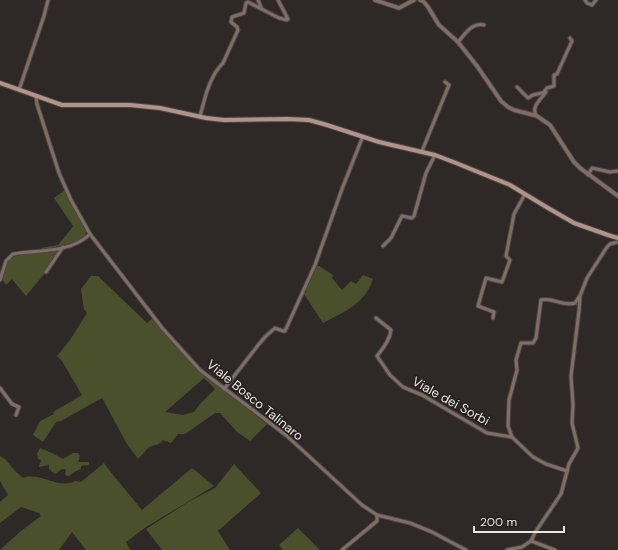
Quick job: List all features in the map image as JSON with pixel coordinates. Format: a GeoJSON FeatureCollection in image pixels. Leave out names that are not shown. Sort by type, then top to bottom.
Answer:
{"type":"FeatureCollection","features":[{"type":"Feature","properties":{"kind":"main road"},"geometry":{"type":"LineString","coordinates":[[0,84],[62,105],[160,108],[224,120],[309,120],[402,148],[422,151],[435,155],[510,184],[574,223],[618,238]]}},
{"type":"Feature","properties":{"kind":"street"},"geometry":{"type":"LineString","coordinates":[[19,90],[48,0]]}},
{"type":"Feature","properties":{"kind":"street"},"geometry":{"type":"LineString","coordinates":[[258,0],[261,7],[259,7]]}},
{"type":"Feature","properties":{"kind":"street"},"geometry":{"type":"LineString","coordinates":[[200,116],[212,81],[218,68],[223,63],[238,30],[237,27],[231,22],[231,19],[234,16],[244,13],[246,3],[248,2],[279,18],[287,20],[288,19],[278,0]]}},
{"type":"Feature","properties":{"kind":"street"},"geometry":{"type":"LineString","coordinates":[[375,0],[399,8],[414,0]]}},
{"type":"Feature","properties":{"kind":"street"},"geometry":{"type":"LineString","coordinates":[[421,0],[428,7],[439,25],[458,42],[477,66],[501,101],[514,110],[536,115],[550,126],[574,162],[588,175],[618,196]]}},
{"type":"Feature","properties":{"kind":"street"},"geometry":{"type":"LineString","coordinates":[[585,0],[587,3],[592,5],[596,0]]}},
{"type":"Feature","properties":{"kind":"street"},"geometry":{"type":"LineString","coordinates":[[458,42],[471,27],[481,24],[484,25]]}},
{"type":"Feature","properties":{"kind":"street"},"geometry":{"type":"LineString","coordinates":[[517,87],[528,98],[543,93],[547,88],[554,86],[554,75],[557,74],[572,41],[570,38]]}},
{"type":"Feature","properties":{"kind":"street"},"geometry":{"type":"LineString","coordinates":[[422,151],[449,85],[445,82]]}},
{"type":"Feature","properties":{"kind":"street"},"geometry":{"type":"LineString","coordinates":[[536,115],[534,108],[546,92],[543,93]]}},
{"type":"Feature","properties":{"kind":"street","name":"Viale Bosco Talinaro"},"geometry":{"type":"LineString","coordinates":[[36,97],[59,173],[71,200],[90,234],[163,329],[200,370],[287,436],[362,505],[377,515],[410,523],[432,532],[466,550]]}},
{"type":"Feature","properties":{"kind":"street"},"geometry":{"type":"LineString","coordinates":[[224,389],[266,336],[276,328],[285,331],[316,265],[342,188],[363,136]]}},
{"type":"Feature","properties":{"kind":"street"},"geometry":{"type":"LineString","coordinates":[[383,246],[391,238],[402,215],[412,218],[414,216],[424,178],[435,155]]}},
{"type":"Feature","properties":{"kind":"street"},"geometry":{"type":"LineString","coordinates":[[588,175],[592,168],[610,172],[618,172]]}},
{"type":"Feature","properties":{"kind":"street"},"geometry":{"type":"LineString","coordinates":[[493,318],[494,312],[478,306],[486,278],[502,282],[510,260],[506,256],[514,214],[525,194]]}},
{"type":"Feature","properties":{"kind":"street"},"geometry":{"type":"LineString","coordinates":[[0,280],[6,261],[13,254],[48,251],[84,240],[90,234]]}},
{"type":"Feature","properties":{"kind":"street"},"geometry":{"type":"LineString","coordinates":[[507,550],[522,547],[531,541],[561,494],[569,464],[578,448],[572,423],[573,405],[571,376],[580,296],[587,278],[607,247],[610,244],[618,242]]}},
{"type":"Feature","properties":{"kind":"street"},"geometry":{"type":"LineString","coordinates":[[46,272],[63,247]]}},
{"type":"Feature","properties":{"kind":"street"},"geometry":{"type":"LineString","coordinates":[[567,471],[546,464],[533,457],[512,437],[508,426],[509,400],[516,370],[516,360],[521,343],[533,343],[536,338],[541,300],[548,299],[571,304],[575,303],[580,296]]}},
{"type":"Feature","properties":{"kind":"street","name":"Viale dei Sorbi"},"geometry":{"type":"LineString","coordinates":[[376,318],[391,330],[391,334],[377,356],[390,375],[403,387],[422,395],[487,433],[512,437]]}},
{"type":"Feature","properties":{"kind":"street"},"geometry":{"type":"LineString","coordinates":[[0,388],[12,404],[19,408],[16,415]]}},
{"type":"Feature","properties":{"kind":"street"},"geometry":{"type":"LineString","coordinates":[[342,550],[377,521],[377,515]]}},
{"type":"Feature","properties":{"kind":"street"},"geometry":{"type":"LineString","coordinates":[[531,541],[555,550]]}},
{"type":"Feature","properties":{"kind":"green space"},"geometry":{"type":"Polygon","coordinates":[[[65,190],[86,231],[85,237],[80,241],[43,250],[41,248],[58,245],[73,226],[54,198],[65,190]]]}},
{"type":"Feature","properties":{"kind":"green space"},"geometry":{"type":"Polygon","coordinates":[[[61,249],[45,273],[26,296],[12,279],[6,285],[2,279],[6,265],[10,258],[61,249]]]}},
{"type":"Feature","properties":{"kind":"green space"},"geometry":{"type":"Polygon","coordinates":[[[317,266],[333,275],[332,278],[342,290],[351,281],[356,284],[363,275],[373,279],[369,288],[359,301],[346,311],[323,323],[304,294],[317,266]]]}},
{"type":"Feature","properties":{"kind":"green space"},"geometry":{"type":"Polygon","coordinates":[[[91,276],[98,276],[147,323],[153,318],[206,376],[267,424],[250,441],[237,432],[220,413],[215,413],[185,434],[178,434],[171,443],[163,440],[159,444],[149,447],[138,459],[127,444],[102,398],[61,421],[56,422],[43,442],[33,435],[40,421],[54,414],[53,412],[82,395],[62,361],[57,356],[70,340],[87,313],[84,309],[81,289],[91,276]],[[204,378],[165,412],[183,415],[194,412],[215,389],[204,378]]]}},
{"type":"Feature","properties":{"kind":"green space"},"geometry":{"type":"Polygon","coordinates":[[[40,448],[63,459],[73,453],[78,453],[80,456],[78,462],[89,462],[89,465],[81,466],[81,469],[69,476],[65,475],[65,469],[62,469],[55,474],[49,469],[49,465],[39,467],[41,460],[38,459],[37,454],[40,448]]]}},
{"type":"Feature","properties":{"kind":"green space"},"geometry":{"type":"Polygon","coordinates":[[[0,456],[5,459],[23,478],[29,476],[62,483],[75,481],[81,482],[104,463],[142,510],[192,468],[214,486],[146,527],[126,542],[130,550],[86,550],[72,532],[59,550],[0,550],[21,531],[41,516],[39,513],[21,507],[0,523],[0,502],[8,495],[0,481],[0,456]]]}},
{"type":"Feature","properties":{"kind":"green space"},"geometry":{"type":"Polygon","coordinates":[[[234,464],[261,493],[218,531],[230,550],[162,550],[146,529],[190,501],[215,488],[234,464]]]}},
{"type":"Feature","properties":{"kind":"green space"},"geometry":{"type":"Polygon","coordinates":[[[298,528],[320,550],[283,550],[279,545],[298,528]]]}}]}
